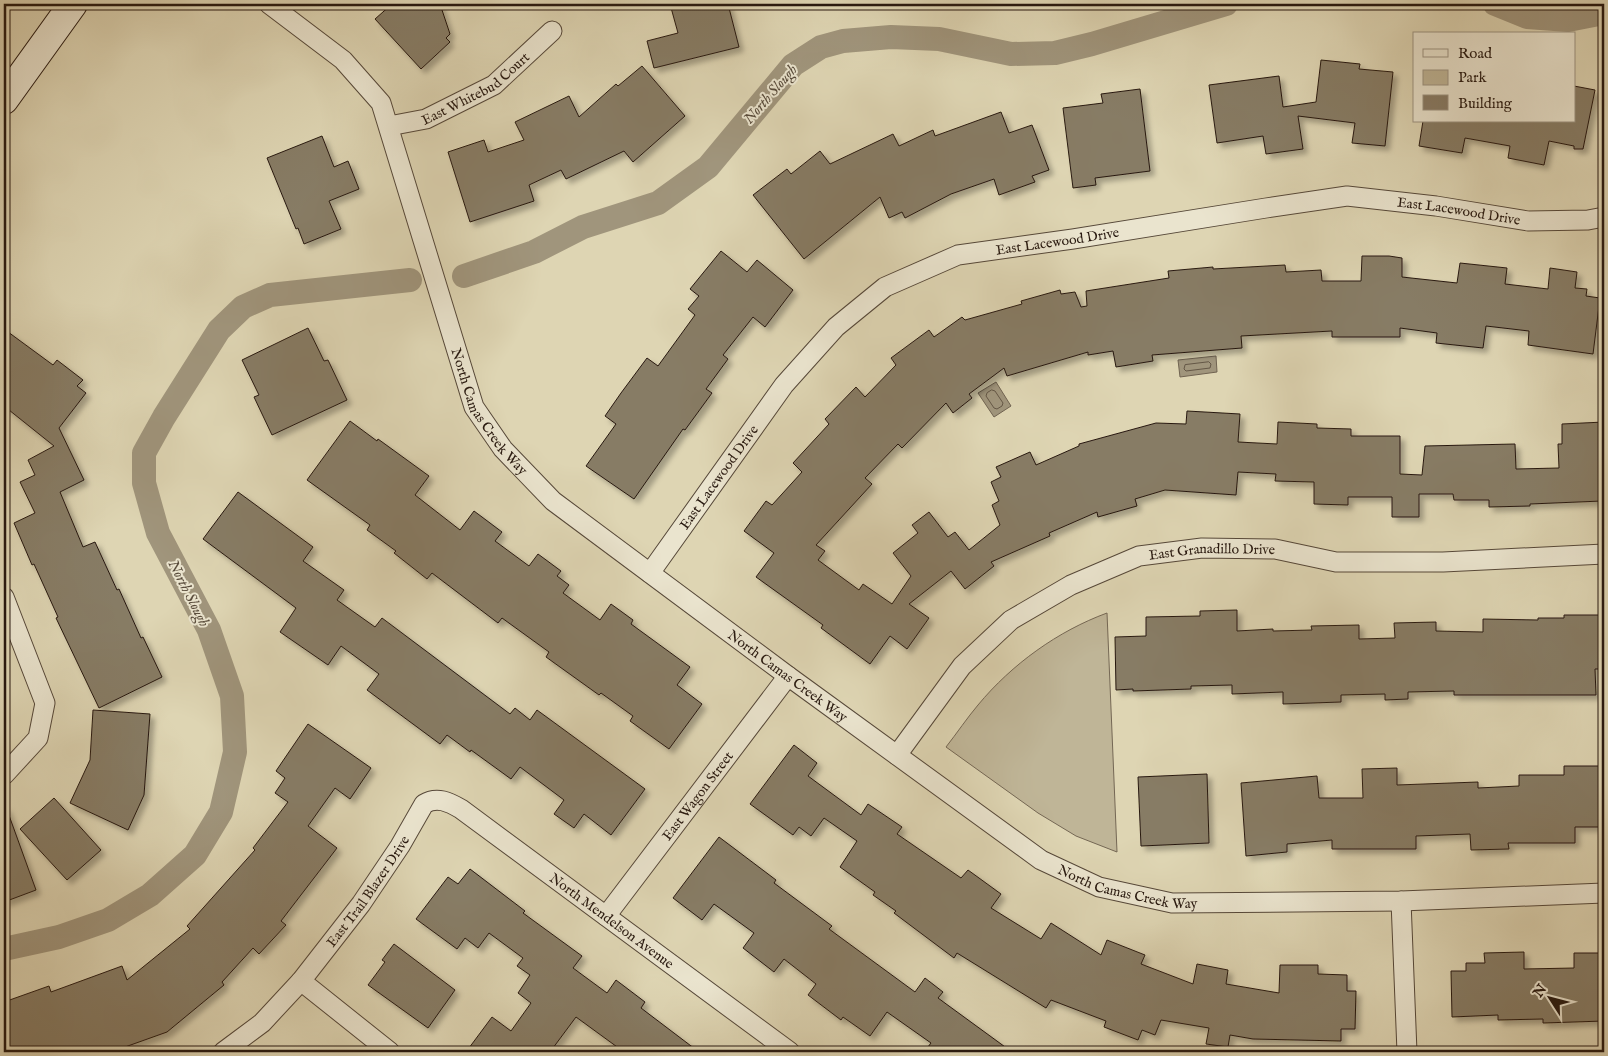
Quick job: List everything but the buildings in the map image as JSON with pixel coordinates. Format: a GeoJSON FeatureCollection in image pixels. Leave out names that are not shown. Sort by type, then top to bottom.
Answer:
{"type":"FeatureCollection","features":[{"type":"Feature","properties":{"kind":"main road"},"geometry":{"type":"LineString","coordinates":[[4,100],[73,4]]}},
{"type":"Feature","properties":{"kind":"street","name":"North Camas Creek Way"},"geometry":{"type":"LineString","coordinates":[[270,4],[343,60],[381,103],[474,407],[503,449],[553,501],[788,676],[1041,860],[1099,887],[1172,903],[1401,901],[1604,893]]}},
{"type":"Feature","properties":{"kind":"street","name":"East Whitebud Court"},"geometry":{"type":"LineString","coordinates":[[389,126],[426,119],[494,85],[552,30]]}},
{"type":"Feature","properties":{"kind":"street","name":"East Lacewood Drive"},"geometry":{"type":"LineString","coordinates":[[650,573],[784,385],[836,327],[885,287],[958,255],[1347,196],[1436,206],[1528,221],[1588,220],[1604,216]]}},
{"type":"Feature","properties":{"kind":"street","name":"East Granadillo Drive"},"geometry":{"type":"LineString","coordinates":[[897,755],[962,666],[1011,620],[1071,585],[1139,556],[1202,548],[1275,549],[1336,562],[1443,562],[1604,554]]}},
{"type":"Feature","properties":{"kind":"street"},"geometry":{"type":"LineString","coordinates":[[4,597],[45,702],[38,738],[4,775]]}},
{"type":"Feature","properties":{"kind":"street","name":"East Wagon Street"},"geometry":{"type":"LineString","coordinates":[[606,916],[788,676]]}},
{"type":"Feature","properties":{"kind":"street","name":"North Mendelson Avenue"},"geometry":{"type":"LineString","coordinates":[[429,801],[448,802],[461,809],[790,1052]]}},
{"type":"Feature","properties":{"kind":"street","name":"East Trail Blazer Drive"},"geometry":{"type":"LineString","coordinates":[[223,1052],[262,1023],[301,981],[361,904],[400,846],[424,804],[429,801]]}},
{"type":"Feature","properties":{"kind":"street"},"geometry":{"type":"LineString","coordinates":[[1401,901],[1407,1052]]}},
{"type":"Feature","properties":{"kind":"street"},"geometry":{"type":"LineString","coordinates":[[301,981],[390,1052]]}},
{"type":"Feature","properties":{"kind":"green space"},"geometry":{"type":"Polygon","coordinates":[[[1107,613],[1117,852],[1076,836],[1038,813],[946,747],[991,690],[1021,663],[1037,650],[1071,629],[1107,613]]]}},
{"type":"Feature","properties":{"kind":"water"},"geometry":{"type":"Polygon","coordinates":[[[1216,356],[1217,372],[1180,377],[1178,360],[1216,356]]]}},
{"type":"Feature","properties":{"kind":"water"},"geometry":{"type":"Polygon","coordinates":[[[996,382],[1011,406],[994,417],[978,393],[996,382]]]}},
{"type":"Feature","properties":{"kind":"waterway","name":"North Slough"},"geometry":{"type":"LineString","coordinates":[[464,276],[534,252],[583,227],[658,203],[708,167],[793,65],[821,47],[843,41],[891,37],[939,39],[1011,54],[1055,53],[1092,44],[1226,4]]}},
{"type":"Feature","properties":{"kind":"waterway","name":"North Slough"},"geometry":{"type":"LineString","coordinates":[[1495,4],[1527,17],[1568,20],[1604,13]]}},
{"type":"Feature","properties":{"kind":"waterway","name":"North Slough"},"geometry":{"type":"LineString","coordinates":[[4,949],[59,937],[108,920],[150,895],[195,855],[221,812],[235,752],[232,696],[209,630],[158,533],[144,483],[144,453],[164,417],[219,330],[243,307],[270,295],[410,280]]}}]}
